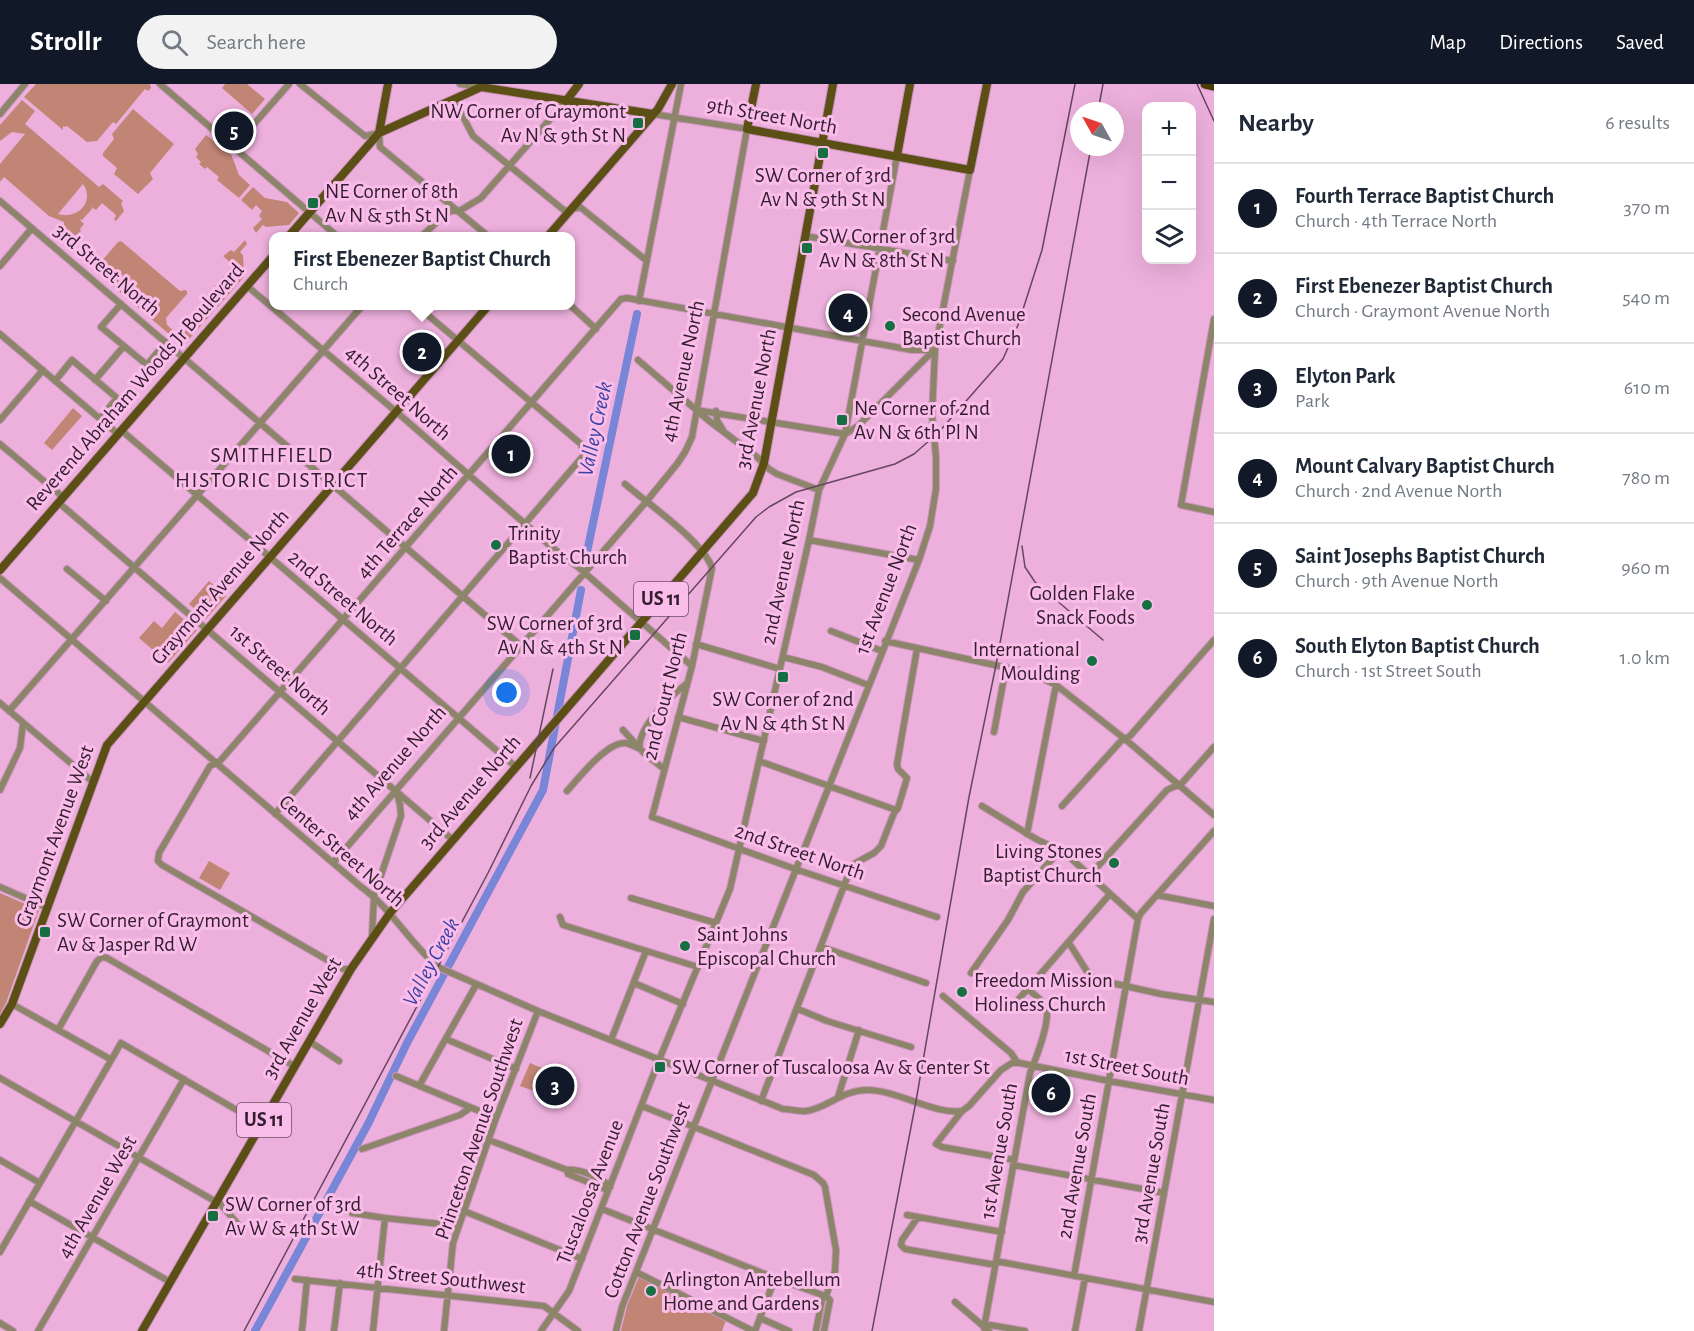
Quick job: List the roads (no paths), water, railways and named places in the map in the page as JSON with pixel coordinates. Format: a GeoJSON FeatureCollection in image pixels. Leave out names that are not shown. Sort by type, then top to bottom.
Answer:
{"type":"FeatureCollection","features":[{"type":"Feature","properties":{"kind":"highway"},"geometry":{"type":"LineString","coordinates":[[1205,84],[1214,86]]}},
{"type":"Feature","properties":{"kind":"main road"},"geometry":{"type":"LineString","coordinates":[[379,133],[388,84]]}},
{"type":"Feature","properties":{"kind":"main road"},"geometry":{"type":"LineString","coordinates":[[566,101],[579,84]]}},
{"type":"Feature","properties":{"kind":"main road"},"geometry":{"type":"LineString","coordinates":[[552,232],[653,114],[672,84]]}},
{"type":"Feature","properties":{"kind":"main road","name":"4th Avenue North"},"geometry":{"type":"LineString","coordinates":[[747,129],[756,84]]}},
{"type":"Feature","properties":{"kind":"main road","name":"3rd Avenue North"},"geometry":{"type":"LineString","coordinates":[[390,913],[753,493],[764,464],[833,84]]}},
{"type":"Feature","properties":{"kind":"main road","name":"2nd Avenue North"},"geometry":{"type":"LineString","coordinates":[[897,156],[910,84]]}},
{"type":"Feature","properties":{"kind":"main road","name":"1st Avenue North"},"geometry":{"type":"LineString","coordinates":[[970,170],[987,84]]}},
{"type":"Feature","properties":{"kind":"main road"},"geometry":{"type":"LineString","coordinates":[[293,232],[379,133],[482,86]]}},
{"type":"Feature","properties":{"kind":"main road","name":"9th Street North"},"geometry":{"type":"LineString","coordinates":[[482,86],[653,114]]}},
{"type":"Feature","properties":{"kind":"main road","name":"9th Street North"},"geometry":{"type":"LineString","coordinates":[[747,129],[970,170]]}},
{"type":"Feature","properties":{"kind":"main road","name":"Reverend Abraham Woods Jr Boulevard"},"geometry":{"type":"LineString","coordinates":[[0,570],[269,260]]}},
{"type":"Feature","properties":{"kind":"main road","name":"Graymont Avenue North"},"geometry":{"type":"LineString","coordinates":[[144,702],[484,310]]}},
{"type":"Feature","properties":{"kind":"main road","name":"Graymont Avenue West"},"geometry":{"type":"LineString","coordinates":[[0,1024],[12,1004],[107,745],[144,702]]}},
{"type":"Feature","properties":{"kind":"main road","name":"3rd Avenue West"},"geometry":{"type":"LineString","coordinates":[[142,1331],[351,969],[390,913]]}},
{"type":"Feature","properties":{"kind":"street"},"geometry":{"type":"LineString","coordinates":[[0,114],[25,84]]}},
{"type":"Feature","properties":{"kind":"street"},"geometry":{"type":"LineString","coordinates":[[160,84],[331,232]]}},
{"type":"Feature","properties":{"kind":"street"},"geometry":{"type":"LineString","coordinates":[[233,148],[289,84]]}},
{"type":"Feature","properties":{"kind":"street"},"geometry":{"type":"LineString","coordinates":[[300,84],[364,136],[379,133],[380,147],[482,232]]}},
{"type":"Feature","properties":{"kind":"street","name":"9th Street North"},"geometry":{"type":"LineString","coordinates":[[460,84],[482,86]]}},
{"type":"Feature","properties":{"kind":"street"},"geometry":{"type":"LineString","coordinates":[[681,84],[639,301],[912,350],[934,350]]}},
{"type":"Feature","properties":{"kind":"street"},"geometry":{"type":"LineString","coordinates":[[454,99],[471,133],[565,211],[580,207],[647,261]]}},
{"type":"Feature","properties":{"kind":"street"},"geometry":{"type":"LineString","coordinates":[[427,232],[442,216],[461,210],[481,198],[566,101]]}},
{"type":"Feature","properties":{"kind":"street","name":"9th Street North"},"geometry":{"type":"LineString","coordinates":[[653,114],[747,129]]}},
{"type":"Feature","properties":{"kind":"street","name":"4th Avenue North"},"geometry":{"type":"LineString","coordinates":[[333,863],[646,502],[685,452],[692,436],[747,129]]}},
{"type":"Feature","properties":{"kind":"street","name":"2nd Avenue North"},"geometry":{"type":"LineString","coordinates":[[660,1060],[730,889],[819,490],[845,434],[897,156]]}},
{"type":"Feature","properties":{"kind":"street","name":"1st Avenue North"},"geometry":{"type":"LineString","coordinates":[[710,1081],[919,560],[930,526],[936,489],[932,415],[934,350],[970,170]]}},
{"type":"Feature","properties":{"kind":"street","name":"3rd Street North"},"geometry":{"type":"LineString","coordinates":[[0,201],[520,645]]}},
{"type":"Feature","properties":{"kind":"street"},"geometry":{"type":"LineString","coordinates":[[0,266],[32,228]]}},
{"type":"Feature","properties":{"kind":"street"},"geometry":{"type":"LineString","coordinates":[[805,236],[952,261]]}},
{"type":"Feature","properties":{"kind":"street","name":"4th Street North"},"geometry":{"type":"LineString","coordinates":[[246,286],[269,305]]}},
{"type":"Feature","properties":{"kind":"street","name":"4th Terrace North"},"geometry":{"type":"LineString","coordinates":[[351,969],[343,969],[174,872],[158,861],[159,853],[210,766],[220,761],[621,299],[639,301]]}},
{"type":"Feature","properties":{"kind":"street"},"geometry":{"type":"LineString","coordinates":[[121,304],[101,327],[147,365],[166,342]]}},
{"type":"Feature","properties":{"kind":"street"},"geometry":{"type":"LineString","coordinates":[[575,309],[596,328]]}},
{"type":"Feature","properties":{"kind":"street","name":"4th Street North"},"geometry":{"type":"LineString","coordinates":[[275,310],[692,666]]}},
{"type":"Feature","properties":{"kind":"street"},"geometry":{"type":"LineString","coordinates":[[93,782],[3,707],[71,640],[358,310]]}},
{"type":"Feature","properties":{"kind":"street"},"geometry":{"type":"LineString","coordinates":[[275,814],[583,458],[584,451],[581,444],[422,310]]}},
{"type":"Feature","properties":{"kind":"street"},"geometry":{"type":"LineString","coordinates":[[1214,319],[1180,505],[1214,512]]}},
{"type":"Feature","properties":{"kind":"street","name":"2nd Street North"},"geometry":{"type":"LineString","coordinates":[[0,334],[197,495],[516,767]]}},
{"type":"Feature","properties":{"kind":"street"},"geometry":{"type":"LineString","coordinates":[[95,380],[124,346]]}},
{"type":"Feature","properties":{"kind":"street"},"geometry":{"type":"LineString","coordinates":[[696,410],[716,411],[845,434],[857,426],[934,350]]}},
{"type":"Feature","properties":{"kind":"street"},"geometry":{"type":"LineString","coordinates":[[55,381],[72,360],[117,398],[100,418]]}},
{"type":"Feature","properties":{"kind":"street"},"geometry":{"type":"LineString","coordinates":[[638,360],[696,410],[777,474],[819,490]]}},
{"type":"Feature","properties":{"kind":"street"},"geometry":{"type":"LineString","coordinates":[[0,420],[43,370]]}},
{"type":"Feature","properties":{"kind":"street"},"geometry":{"type":"LineString","coordinates":[[716,411],[720,425],[728,435]]}},
{"type":"Feature","properties":{"kind":"street","name":"1st Street North"},"geometry":{"type":"LineString","coordinates":[[0,444],[134,567],[453,840]]}},
{"type":"Feature","properties":{"kind":"street"},"geometry":{"type":"LineString","coordinates":[[625,484],[703,551]]}},
{"type":"Feature","properties":{"kind":"street"},"geometry":{"type":"LineString","coordinates":[[809,540],[919,560]]}},
{"type":"Feature","properties":{"kind":"street","name":"2nd Court North"},"geometry":{"type":"LineString","coordinates":[[652,817],[692,666],[712,568],[703,551]]}},
{"type":"Feature","properties":{"kind":"street"},"geometry":{"type":"LineString","coordinates":[[67,569],[105,601]]}},
{"type":"Feature","properties":{"kind":"street","name":"Center Street North"},"geometry":{"type":"LineString","coordinates":[[0,578],[374,896],[424,955],[440,968],[538,1011],[783,1109],[807,1111],[838,1096],[857,1090],[870,1090],[948,1111],[962,1111]]}},
{"type":"Feature","properties":{"kind":"street"},"geometry":{"type":"LineString","coordinates":[[831,631],[882,651]]}},
{"type":"Feature","properties":{"kind":"street"},"geometry":{"type":"LineString","coordinates":[[1062,806],[1125,739],[1131,736],[1214,640]]}},
{"type":"Feature","properties":{"kind":"street"},"geometry":{"type":"LineString","coordinates":[[885,641],[1031,673],[1056,685],[1125,739],[1214,815]]}},
{"type":"Feature","properties":{"kind":"street"},"geometry":{"type":"LineString","coordinates":[[696,644],[780,669]]}},
{"type":"Feature","properties":{"kind":"street"},"geometry":{"type":"LineString","coordinates":[[762,1101],[852,865],[874,853],[880,846],[907,778],[897,764],[917,649]]}},
{"type":"Feature","properties":{"kind":"street"},"geometry":{"type":"LineString","coordinates":[[783,657],[822,667],[868,685]]}},
{"type":"Feature","properties":{"kind":"street"},"geometry":{"type":"LineString","coordinates":[[994,732],[1006,667]]}},
{"type":"Feature","properties":{"kind":"street"},"geometry":{"type":"LineString","coordinates":[[640,749],[638,741],[644,728],[687,683]]}},
{"type":"Feature","properties":{"kind":"street"},"geometry":{"type":"LineString","coordinates":[[1027,834],[1056,685]]}},
{"type":"Feature","properties":{"kind":"street"},"geometry":{"type":"LineString","coordinates":[[678,717],[764,741]]}},
{"type":"Feature","properties":{"kind":"street"},"geometry":{"type":"LineString","coordinates":[[0,790],[20,748],[23,724]]}},
{"type":"Feature","properties":{"kind":"street"},"geometry":{"type":"LineString","coordinates":[[623,730],[640,749],[664,769]]}},
{"type":"Feature","properties":{"kind":"street"},"geometry":{"type":"LineString","coordinates":[[567,791],[596,760],[613,746],[626,743],[640,749]]}},
{"type":"Feature","properties":{"kind":"street"},"geometry":{"type":"LineString","coordinates":[[1090,875],[1167,790],[1182,783],[1214,747]]}},
{"type":"Feature","properties":{"kind":"street"},"geometry":{"type":"LineString","coordinates":[[759,761],[896,810]]}},
{"type":"Feature","properties":{"kind":"street"},"geometry":{"type":"LineString","coordinates":[[372,936],[374,896],[399,824],[400,804],[395,790]]}},
{"type":"Feature","properties":{"kind":"street"},"geometry":{"type":"LineString","coordinates":[[982,806],[1027,834],[1065,853],[1138,919]]}},
{"type":"Feature","properties":{"kind":"street","name":"2nd Street North"},"geometry":{"type":"LineString","coordinates":[[652,817],[740,850],[938,917]]}},
{"type":"Feature","properties":{"kind":"street","name":"2nd Avenue South"},"geometry":{"type":"LineString","coordinates":[[1074,1276],[1138,919],[1158,893],[1214,831]]}},
{"type":"Feature","properties":{"kind":"street"},"geometry":{"type":"LineString","coordinates":[[971,973],[1008,920],[1023,892],[1060,850]]}},
{"type":"Feature","properties":{"kind":"street"},"geometry":{"type":"LineString","coordinates":[[0,887],[48,908]]}},
{"type":"Feature","properties":{"kind":"street"},"geometry":{"type":"LineString","coordinates":[[1158,893],[1214,906]]}},
{"type":"Feature","properties":{"kind":"street"},"geometry":{"type":"LineString","coordinates":[[1011,1008],[1110,894]]}},
{"type":"Feature","properties":{"kind":"street"},"geometry":{"type":"LineString","coordinates":[[631,898],[716,922]]}},
{"type":"Feature","properties":{"kind":"street"},"geometry":{"type":"LineString","coordinates":[[560,917],[563,925],[698,967]]}},
{"type":"Feature","properties":{"kind":"street","name":"3rd Avenue South"},"geometry":{"type":"LineString","coordinates":[[1139,1331],[1214,919]]}},
{"type":"Feature","properties":{"kind":"street"},"geometry":{"type":"LineString","coordinates":[[1069,943],[1091,976],[1125,987],[1214,1002]]}},
{"type":"Feature","properties":{"kind":"street"},"geometry":{"type":"LineString","coordinates":[[822,947],[926,983]]}},
{"type":"Feature","properties":{"kind":"street"},"geometry":{"type":"LineString","coordinates":[[611,1040],[646,951]]}},
{"type":"Feature","properties":{"kind":"street"},"geometry":{"type":"LineString","coordinates":[[58,1030],[97,961],[102,957],[120,965],[294,1066]]}},
{"type":"Feature","properties":{"kind":"street"},"geometry":{"type":"LineString","coordinates":[[634,983],[683,1004]]}},
{"type":"Feature","properties":{"kind":"street"},"geometry":{"type":"LineString","coordinates":[[419,1086],[476,985]]}},
{"type":"Feature","properties":{"kind":"street","name":"1st Avenue South"},"geometry":{"type":"LineString","coordinates":[[987,1329],[995,1263],[1013,1163],[1030,1073],[1043,1035],[1047,1010],[1046,1005],[1028,989]]}},
{"type":"Feature","properties":{"kind":"street"},"geometry":{"type":"LineString","coordinates":[[943,996],[1011,1053],[1017,1062],[1004,1067],[962,1111],[936,1144],[1092,1180],[1164,1193]]}},
{"type":"Feature","properties":{"kind":"street"},"geometry":{"type":"LineString","coordinates":[[12,1004],[110,1059]]}},
{"type":"Feature","properties":{"kind":"street"},"geometry":{"type":"LineString","coordinates":[[798,1009],[911,1047]]}},
{"type":"Feature","properties":{"kind":"street","name":"Princeton Avenue Southwest"},"geometry":{"type":"LineString","coordinates":[[444,1331],[453,1244],[496,1118],[538,1011]]}},
{"type":"Feature","properties":{"kind":"street"},"geometry":{"type":"LineString","coordinates":[[838,1096],[859,1030]]}},
{"type":"Feature","properties":{"kind":"street"},"geometry":{"type":"LineString","coordinates":[[446,1040],[516,1069]]}},
{"type":"Feature","properties":{"kind":"street"},"geometry":{"type":"LineString","coordinates":[[309,1041],[339,1061]]}},
{"type":"Feature","properties":{"kind":"street"},"geometry":{"type":"LineString","coordinates":[[0,1252],[2,1243],[40,1183],[121,1043],[261,1124]]}},
{"type":"Feature","properties":{"kind":"street","name":"Tuscaloosa Avenue"},"geometry":{"type":"LineString","coordinates":[[542,1331],[569,1291],[660,1060]]}},
{"type":"Feature","properties":{"kind":"street","name":"1st Street South"},"geometry":{"type":"LineString","coordinates":[[1017,1062],[1214,1100]]}},
{"type":"Feature","properties":{"kind":"street"},"geometry":{"type":"LineString","coordinates":[[396,1076],[496,1118]]}},
{"type":"Feature","properties":{"kind":"street"},"geometry":{"type":"LineString","coordinates":[[0,1078],[213,1200],[218,1200],[242,1229]]}},
{"type":"Feature","properties":{"kind":"street","name":"4th Avenue West"},"geometry":{"type":"LineString","coordinates":[[38,1331],[184,1079]]}},
{"type":"Feature","properties":{"kind":"street","name":"Cotton Avenue Southwest"},"geometry":{"type":"LineString","coordinates":[[615,1331],[622,1306],[710,1081]]}},
{"type":"Feature","properties":{"kind":"street"},"geometry":{"type":"LineString","coordinates":[[642,1106],[814,1175],[823,1183],[836,1250],[835,1271],[826,1296],[822,1299],[816,1331]]}},
{"type":"Feature","properties":{"kind":"street"},"geometry":{"type":"LineString","coordinates":[[362,1149],[460,1115],[470,1108]]}},
{"type":"Feature","properties":{"kind":"street"},"geometry":{"type":"LineString","coordinates":[[489,1140],[567,1170],[568,1174],[605,1189],[610,1187]]}},
{"type":"Feature","properties":{"kind":"street"},"geometry":{"type":"LineString","coordinates":[[0,1160],[40,1183]]}},
{"type":"Feature","properties":{"kind":"street"},"geometry":{"type":"LineString","coordinates":[[29,1201],[170,1282]]}},
{"type":"Feature","properties":{"kind":"street"},"geometry":{"type":"LineString","coordinates":[[602,1209],[826,1296],[830,1300],[824,1331]]}},
{"type":"Feature","properties":{"kind":"street"},"geometry":{"type":"LineString","coordinates":[[464,1211],[582,1259]]}},
{"type":"Feature","properties":{"kind":"street"},"geometry":{"type":"LineString","coordinates":[[352,1213],[459,1226]]}},
{"type":"Feature","properties":{"kind":"street"},"geometry":{"type":"LineString","coordinates":[[907,1215],[1002,1232]]}},
{"type":"Feature","properties":{"kind":"street"},"geometry":{"type":"LineString","coordinates":[[918,1217],[902,1240],[902,1247],[973,1261],[1001,1262],[1214,1302]]}},
{"type":"Feature","properties":{"kind":"street"},"geometry":{"type":"LineString","coordinates":[[373,1331],[385,1218]]}},
{"type":"Feature","properties":{"kind":"street"},"geometry":{"type":"LineString","coordinates":[[636,1272],[754,1331],[775,1278]]}},
{"type":"Feature","properties":{"kind":"street"},"geometry":{"type":"LineString","coordinates":[[1075,1331],[1085,1278]]}},
{"type":"Feature","properties":{"kind":"street"},"geometry":{"type":"LineString","coordinates":[[295,1279],[340,1283]]}},
{"type":"Feature","properties":{"kind":"street"},"geometry":{"type":"LineString","coordinates":[[302,1331],[307,1280]]}},
{"type":"Feature","properties":{"kind":"street","name":"4th Street Southwest"},"geometry":{"type":"LineString","coordinates":[[334,1331],[340,1283],[544,1306],[578,1331]]}},
{"type":"Feature","properties":{"kind":"street"},"geometry":{"type":"LineString","coordinates":[[955,1302],[987,1329],[990,1325],[1025,1331]]}},
{"type":"Feature","properties":{"kind":"street"},"geometry":{"type":"LineString","coordinates":[[760,1318],[789,1331]]}},
{"type":"Feature","properties":{"kind":"street"},"geometry":{"type":"LineString","coordinates":[[0,1323],[13,1331]]}},
{"type":"Feature","properties":{"kind":"waterway","name":"Valley Creek"},"geometry":{"type":"LineString","coordinates":[[587,552],[637,314]]}},
{"type":"Feature","properties":{"kind":"waterway","name":"Valley Creek"},"geometry":{"type":"LineString","coordinates":[[255,1331],[368,1124],[407,1043],[543,790],[581,590]]}},
{"type":"Feature","properties":{"kind":"railway"},"geometry":{"type":"LineString","coordinates":[[244,1331],[488,873],[531,786],[554,748],[756,517],[796,492],[895,464],[914,454],[938,433],[1003,359],[1018,325],[1042,250],[1075,84]]}},
{"type":"Feature","properties":{"kind":"railway"},"geometry":{"type":"LineString","coordinates":[[1100,102],[1103,84]]}},
{"type":"Feature","properties":{"kind":"railway"},"geometry":{"type":"LineString","coordinates":[[1197,84],[1214,121]]}},
{"type":"Feature","properties":{"kind":"railway"},"geometry":{"type":"LineString","coordinates":[[872,1331],[1089,156]]}},
{"type":"Feature","properties":{"kind":"railway"},"geometry":{"type":"LineString","coordinates":[[1022,546],[1025,567],[1035,582],[1103,640]]}},
{"type":"Feature","properties":{"kind":"railway"},"geometry":{"type":"LineString","coordinates":[[530,778],[553,669]]}},
{"type":"Feature","properties":{"kind":"place","name":"NW Corner of Graymont Av N & 9th St N"},"geometry":{"type":"Point","coordinates":[638,123]}},
{"type":"Feature","properties":{"kind":"place","name":"Saint Josephs Baptist Church"},"geometry":{"type":"Point","coordinates":[234,131]}},
{"type":"Feature","properties":{"kind":"place","name":"SW Corner of 3rd Av N & 9th St N"},"geometry":{"type":"Point","coordinates":[823,153]}},
{"type":"Feature","properties":{"kind":"place","name":"NE Corner of 8th Av N & 5th St N"},"geometry":{"type":"Point","coordinates":[313,203]}},
{"type":"Feature","properties":{"kind":"place","name":"SW Corner of 3rd Av N & 8th St N"},"geometry":{"type":"Point","coordinates":[807,248]}},
{"type":"Feature","properties":{"kind":"place","name":"Mount Calvary Baptist Church"},"geometry":{"type":"Point","coordinates":[848,313]}},
{"type":"Feature","properties":{"kind":"place","name":"Second Avenue Baptist Church"},"geometry":{"type":"Point","coordinates":[890,326]}},
{"type":"Feature","properties":{"kind":"place","name":"First Ebenezer Baptist Church"},"geometry":{"type":"Point","coordinates":[422,352]}},
{"type":"Feature","properties":{"kind":"place","name":"Ne Corner of 2nd Av N & 6th Pl N"},"geometry":{"type":"Point","coordinates":[842,420]}},
{"type":"Feature","properties":{"kind":"place","name":"Fourth Terrace Baptist Church"},"geometry":{"type":"Point","coordinates":[511,454]}},
{"type":"Feature","properties":{"kind":"place","name":"Trinity Baptist Church"},"geometry":{"type":"Point","coordinates":[496,545]}},
{"type":"Feature","properties":{"kind":"place","name":"Golden Flake Snack Foods"},"geometry":{"type":"Point","coordinates":[1147,605]}},
{"type":"Feature","properties":{"kind":"place","name":"SW Corner of 3rd Av N & 4th St N"},"geometry":{"type":"Point","coordinates":[635,635]}},
{"type":"Feature","properties":{"kind":"place","name":"International Moulding"},"geometry":{"type":"Point","coordinates":[1092,661]}},
{"type":"Feature","properties":{"kind":"place","name":"SW Corner of 2nd Av N & 4th St N"},"geometry":{"type":"Point","coordinates":[783,677]}},
{"type":"Feature","properties":{"kind":"place","name":"Living Stones Baptist Church"},"geometry":{"type":"Point","coordinates":[1114,863]}},
{"type":"Feature","properties":{"kind":"place","name":"SW Corner of Graymont Av & Jasper Rd W"},"geometry":{"type":"Point","coordinates":[45,932]}},
{"type":"Feature","properties":{"kind":"place","name":"Saint Johns Episcopal Church"},"geometry":{"type":"Point","coordinates":[685,946]}},
{"type":"Feature","properties":{"kind":"place","name":"Freedom Mission Holiness Church"},"geometry":{"type":"Point","coordinates":[962,992]}},
{"type":"Feature","properties":{"kind":"place","name":"SW Corner of Tuscaloosa Av & Center St"},"geometry":{"type":"Point","coordinates":[660,1067]}},
{"type":"Feature","properties":{"kind":"place","name":"Elyton Park"},"geometry":{"type":"Point","coordinates":[555,1086]}},
{"type":"Feature","properties":{"kind":"place","name":"South Elyton Baptist Church"},"geometry":{"type":"Point","coordinates":[1051,1093]}},
{"type":"Feature","properties":{"kind":"place","name":"SW Corner of 3rd Av W & 4th St W"},"geometry":{"type":"Point","coordinates":[213,1216]}},
{"type":"Feature","properties":{"kind":"place","name":"Arlington Antebellum Home and Gardens"},"geometry":{"type":"Point","coordinates":[651,1291]}},
{"type":"Feature","properties":{"kind":"district","name":"SMITHFIELD HISTORIC DISTRICT"},"geometry":{"type":"Point","coordinates":[272,468]}}]}
